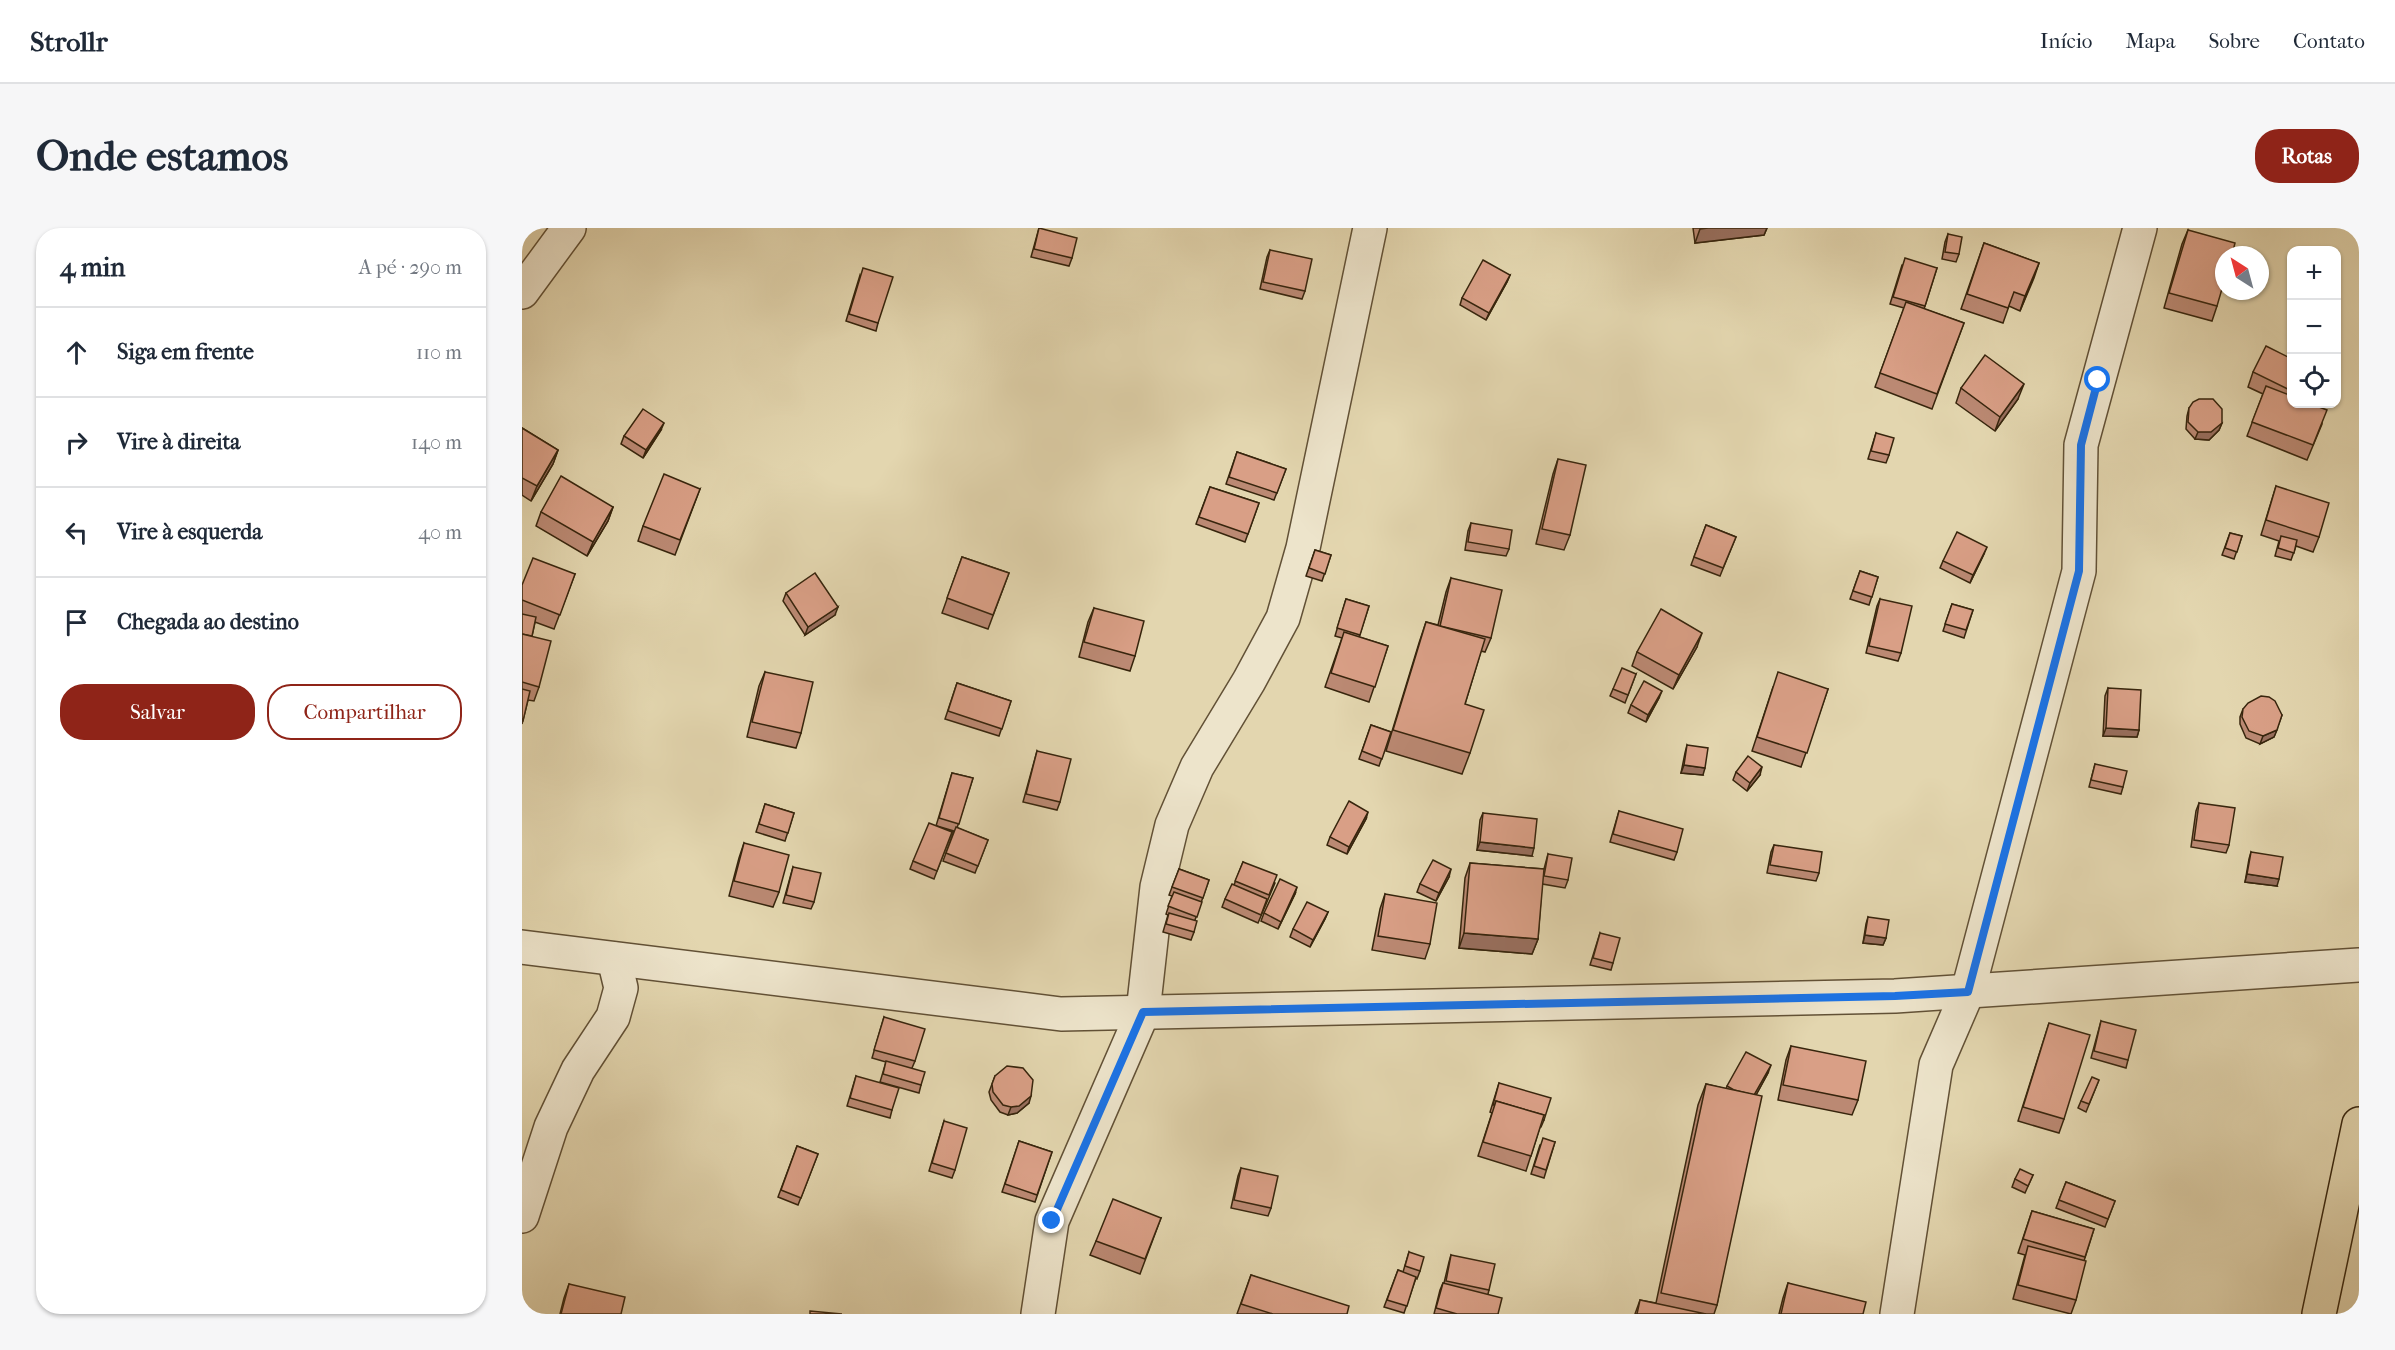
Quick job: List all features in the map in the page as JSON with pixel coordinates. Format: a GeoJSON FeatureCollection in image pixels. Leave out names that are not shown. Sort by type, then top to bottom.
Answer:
{"type":"FeatureCollection","features":[{"type":"Feature","properties":{"kind":"highway"},"geometry":{"type":"LineString","coordinates":[[2319,1314],[2359,1124]]}},
{"type":"Feature","properties":{"kind":"street"},"geometry":{"type":"LineString","coordinates":[[522,292],[569,228]]}},
{"type":"Feature","properties":{"kind":"street"},"geometry":{"type":"LineString","coordinates":[[1038,1314],[1052,1221],[1143,1012],[1157,887],[1172,825],[1197,766],[1249,681],[1283,618],[1303,548],[1370,228]]}},
{"type":"Feature","properties":{"kind":"street"},"geometry":{"type":"LineString","coordinates":[[1898,1314],[1936,1065],[1968,992],[2079,571],[2081,445],[2140,228]]}},
{"type":"Feature","properties":{"kind":"street"},"geometry":{"type":"LineString","coordinates":[[522,947],[1061,1014],[1895,996],[2359,965]]}},
{"type":"Feature","properties":{"kind":"street"},"geometry":{"type":"LineString","coordinates":[[522,1216],[551,1127],[578,1070],[613,1017],[621,988],[614,959]]}},
{"type":"Feature","properties":{"kind":"building"},"geometry":{"type":"Polygon","coordinates":[[[1039,228],[1077,238],[1072,258],[1034,249],[1039,228]]]}},
{"type":"Feature","properties":{"kind":"building"},"geometry":{"type":"Polygon","coordinates":[[[2188,230],[2235,243],[2234,246],[2215,246],[2215,300],[2219,300],[2217,306],[2169,293],[2188,230]]]}},
{"type":"Feature","properties":{"kind":"building"},"geometry":{"type":"Polygon","coordinates":[[[1948,234],[1962,237],[1959,254],[1945,252],[1948,234]]]}},
{"type":"Feature","properties":{"kind":"building"},"geometry":{"type":"Polygon","coordinates":[[[1984,243],[2039,263],[2025,296],[2014,292],[2008,308],[1967,294],[1984,243]]]}},
{"type":"Feature","properties":{"kind":"building"},"geometry":{"type":"Polygon","coordinates":[[[1270,250],[1312,259],[1305,291],[1263,282],[1270,250]]]}},
{"type":"Feature","properties":{"kind":"building"},"geometry":{"type":"Polygon","coordinates":[[[1905,258],[1937,268],[1925,306],[1893,297],[1905,258]]]}},
{"type":"Feature","properties":{"kind":"building"},"geometry":{"type":"Polygon","coordinates":[[[1483,260],[1510,275],[1489,313],[1462,298],[1483,260]]]}},
{"type":"Feature","properties":{"kind":"building"},"geometry":{"type":"Polygon","coordinates":[[[863,268],[893,277],[878,323],[849,314],[863,268]]]}},
{"type":"Feature","properties":{"kind":"building"},"geometry":{"type":"Polygon","coordinates":[[[1906,302],[1964,323],[1937,394],[1880,373],[1906,302]]]}},
{"type":"Feature","properties":{"kind":"building"},"geometry":{"type":"Polygon","coordinates":[[[2266,346],[2287,356],[2287,389],[2253,372],[2266,346]]]}},
{"type":"Feature","properties":{"kind":"building"},"geometry":{"type":"Polygon","coordinates":[[[1985,355],[2024,384],[2000,417],[1961,388],[1985,355]]]}},
{"type":"Feature","properties":{"kind":"building"},"geometry":{"type":"Polygon","coordinates":[[[2266,386],[2287,394],[2287,408],[2327,410],[2313,445],[2252,422],[2266,386]]]}},
{"type":"Feature","properties":{"kind":"building"},"geometry":{"type":"Polygon","coordinates":[[[2199,399],[2213,399],[2222,409],[2222,423],[2211,432],[2198,432],[2188,422],[2189,408],[2199,399]]]}},
{"type":"Feature","properties":{"kind":"building"},"geometry":{"type":"Polygon","coordinates":[[[643,409],[664,423],[646,450],[624,436],[643,409]]]}},
{"type":"Feature","properties":{"kind":"building"},"geometry":{"type":"Polygon","coordinates":[[[522,428],[558,450],[537,486],[522,478],[522,428]]]}},
{"type":"Feature","properties":{"kind":"building"},"geometry":{"type":"Polygon","coordinates":[[[1876,433],[1894,438],[1889,455],[1871,451],[1876,433]]]}},
{"type":"Feature","properties":{"kind":"building"},"geometry":{"type":"Polygon","coordinates":[[[1237,452],[1286,469],[1277,493],[1229,477],[1237,452]]]}},
{"type":"Feature","properties":{"kind":"building"},"geometry":{"type":"Polygon","coordinates":[[[1558,459],[1586,465],[1570,535],[1542,529],[1558,459]]]}},
{"type":"Feature","properties":{"kind":"building"},"geometry":{"type":"Polygon","coordinates":[[[664,474],[700,489],[680,540],[643,526],[664,474]]]}},
{"type":"Feature","properties":{"kind":"building"},"geometry":{"type":"Polygon","coordinates":[[[561,476],[613,507],[593,542],[541,512],[561,476]]]}},
{"type":"Feature","properties":{"kind":"building"},"geometry":{"type":"Polygon","coordinates":[[[2276,486],[2329,503],[2319,537],[2266,520],[2276,486]]]}},
{"type":"Feature","properties":{"kind":"building"},"geometry":{"type":"Polygon","coordinates":[[[1210,487],[1259,503],[1248,534],[1199,517],[1210,487]]]}},
{"type":"Feature","properties":{"kind":"building"},"geometry":{"type":"Polygon","coordinates":[[[1471,523],[1512,530],[1509,549],[1468,542],[1471,523]]]}},
{"type":"Feature","properties":{"kind":"building"},"geometry":{"type":"Polygon","coordinates":[[[1706,525],[1736,537],[1723,568],[1694,557],[1706,525]]]}},
{"type":"Feature","properties":{"kind":"building"},"geometry":{"type":"Polygon","coordinates":[[[1957,532],[1987,547],[1973,575],[1943,561],[1957,532]]]}},
{"type":"Feature","properties":{"kind":"building"},"geometry":{"type":"Polygon","coordinates":[[[2230,533],[2242,536],[2237,552],[2225,548],[2230,533]]]}},
{"type":"Feature","properties":{"kind":"building"},"geometry":{"type":"Polygon","coordinates":[[[2281,536],[2297,540],[2294,553],[2278,548],[2281,536]]]}},
{"type":"Feature","properties":{"kind":"building"},"geometry":{"type":"Polygon","coordinates":[[[1315,550],[1331,555],[1325,574],[1309,568],[1315,550]]]}},
{"type":"Feature","properties":{"kind":"building"},"geometry":{"type":"Polygon","coordinates":[[[962,557],[1009,573],[993,615],[947,598],[962,557]]]}},
{"type":"Feature","properties":{"kind":"building"},"geometry":{"type":"Polygon","coordinates":[[[533,558],[575,574],[560,615],[522,600],[522,585],[533,558]]]}},
{"type":"Feature","properties":{"kind":"building"},"geometry":{"type":"Polygon","coordinates":[[[1860,571],[1878,577],[1872,597],[1853,591],[1860,571]]]}},
{"type":"Feature","properties":{"kind":"building"},"geometry":{"type":"Polygon","coordinates":[[[815,573],[838,607],[808,627],[786,593],[815,573]]]}},
{"type":"Feature","properties":{"kind":"building"},"geometry":{"type":"Polygon","coordinates":[[[1451,578],[1502,590],[1491,638],[1440,626],[1451,578]]]}},
{"type":"Feature","properties":{"kind":"building"},"geometry":{"type":"Polygon","coordinates":[[[1346,599],[1369,606],[1360,635],[1337,628],[1346,599]]]}},
{"type":"Feature","properties":{"kind":"building"},"geometry":{"type":"Polygon","coordinates":[[[1880,599],[1912,606],[1901,653],[1869,646],[1880,599]]]}},
{"type":"Feature","properties":{"kind":"building"},"geometry":{"type":"Polygon","coordinates":[[[1952,604],[1973,610],[1966,630],[1945,624],[1952,604]]]}},
{"type":"Feature","properties":{"kind":"building"},"geometry":{"type":"Polygon","coordinates":[[[1094,608],[1144,621],[1135,656],[1084,642],[1094,608]]]}},
{"type":"Feature","properties":{"kind":"building"},"geometry":{"type":"Polygon","coordinates":[[[1661,609],[1702,633],[1679,675],[1637,652],[1661,609]]]}},
{"type":"Feature","properties":{"kind":"building"},"geometry":{"type":"Polygon","coordinates":[[[522,614],[536,617],[532,636],[522,634],[522,614]]]}},
{"type":"Feature","properties":{"kind":"building"},"geometry":{"type":"Polygon","coordinates":[[[1426,622],[1485,639],[1465,704],[1484,710],[1470,753],[1393,730],[1426,622]]]}},
{"type":"Feature","properties":{"kind":"building"},"geometry":{"type":"Polygon","coordinates":[[[1344,632],[1388,646],[1375,687],[1331,673],[1344,632]]]}},
{"type":"Feature","properties":{"kind":"building"},"geometry":{"type":"Polygon","coordinates":[[[522,634],[551,641],[539,687],[522,682],[522,634]]]}},
{"type":"Feature","properties":{"kind":"building"},"geometry":{"type":"Polygon","coordinates":[[[1622,668],[1636,674],[1628,695],[1613,689],[1622,668]]]}},
{"type":"Feature","properties":{"kind":"building"},"geometry":{"type":"Polygon","coordinates":[[[765,672],[813,682],[801,733],[752,722],[765,672]]]}},
{"type":"Feature","properties":{"kind":"building"},"geometry":{"type":"Polygon","coordinates":[[[1778,672],[1828,689],[1807,753],[1757,737],[1778,672]]]}},
{"type":"Feature","properties":{"kind":"building"},"geometry":{"type":"Polygon","coordinates":[[[1644,681],[1662,691],[1648,715],[1631,705],[1644,681]]]}},
{"type":"Feature","properties":{"kind":"building"},"geometry":{"type":"Polygon","coordinates":[[[957,683],[1011,701],[1002,729],[948,711],[957,683]]]}},
{"type":"Feature","properties":{"kind":"building"},"geometry":{"type":"Polygon","coordinates":[[[2108,688],[2141,690],[2139,730],[2106,728],[2108,688]]]}},
{"type":"Feature","properties":{"kind":"building"},"geometry":{"type":"Polygon","coordinates":[[[522,689],[530,691],[523,721],[522,721],[522,689]]]}},
{"type":"Feature","properties":{"kind":"building"},"geometry":{"type":"Polygon","coordinates":[[[2261,696],[2275,701],[2282,715],[2277,730],[2263,736],[2249,731],[2242,717],[2243,709],[2248,703],[2261,696]]]}},
{"type":"Feature","properties":{"kind":"building"},"geometry":{"type":"Polygon","coordinates":[[[1371,725],[1391,732],[1382,759],[1362,751],[1371,725]]]}},
{"type":"Feature","properties":{"kind":"building"},"geometry":{"type":"Polygon","coordinates":[[[1687,745],[1708,748],[1705,768],[1684,765],[1687,745]]]}},
{"type":"Feature","properties":{"kind":"building"},"geometry":{"type":"Polygon","coordinates":[[[1037,751],[1071,759],[1060,802],[1026,794],[1037,751]]]}},
{"type":"Feature","properties":{"kind":"building"},"geometry":{"type":"Polygon","coordinates":[[[1748,756],[1762,767],[1750,783],[1736,772],[1748,756]]]}},
{"type":"Feature","properties":{"kind":"building"},"geometry":{"type":"Polygon","coordinates":[[[2095,764],[2127,771],[2123,787],[2091,780],[2095,764]]]}},
{"type":"Feature","properties":{"kind":"building"},"geometry":{"type":"Polygon","coordinates":[[[952,773],[973,778],[959,824],[939,818],[952,773]]]}},
{"type":"Feature","properties":{"kind":"building"},"geometry":{"type":"Polygon","coordinates":[[[1349,801],[1368,812],[1349,847],[1330,837],[1349,801]]]}},
{"type":"Feature","properties":{"kind":"building"},"geometry":{"type":"Polygon","coordinates":[[[2199,803],[2235,808],[2229,845],[2194,840],[2199,803]]]}},
{"type":"Feature","properties":{"kind":"building"},"geometry":{"type":"Polygon","coordinates":[[[765,804],[794,813],[788,833],[759,824],[765,804]]]}},
{"type":"Feature","properties":{"kind":"building"},"geometry":{"type":"Polygon","coordinates":[[[1619,811],[1683,829],[1677,852],[1613,834],[1619,811]]]}},
{"type":"Feature","properties":{"kind":"building"},"geometry":{"type":"Polygon","coordinates":[[[1483,813],[1537,819],[1534,848],[1480,842],[1483,813]]]}},
{"type":"Feature","properties":{"kind":"building"},"geometry":{"type":"Polygon","coordinates":[[[929,823],[952,832],[937,871],[913,861],[929,823]]]}},
{"type":"Feature","properties":{"kind":"building"},"geometry":{"type":"Polygon","coordinates":[[[956,827],[988,840],[978,866],[946,853],[956,827]]]}},
{"type":"Feature","properties":{"kind":"building"},"geometry":{"type":"Polygon","coordinates":[[[744,843],[789,855],[779,892],[734,881],[744,843]]]}},
{"type":"Feature","properties":{"kind":"building"},"geometry":{"type":"Polygon","coordinates":[[[1774,845],[1822,852],[1819,873],[1770,865],[1774,845]]]}},
{"type":"Feature","properties":{"kind":"building"},"geometry":{"type":"Polygon","coordinates":[[[2251,852],[2283,857],[2279,879],[2247,874],[2251,852]]]}},
{"type":"Feature","properties":{"kind":"building"},"geometry":{"type":"Polygon","coordinates":[[[1548,854],[1572,858],[1568,880],[1544,876],[1548,854]]]}},
{"type":"Feature","properties":{"kind":"building"},"geometry":{"type":"Polygon","coordinates":[[[1433,860],[1451,869],[1439,893],[1420,884],[1433,860]]]}},
{"type":"Feature","properties":{"kind":"building"},"geometry":{"type":"Polygon","coordinates":[[[1243,862],[1277,875],[1269,895],[1235,881],[1243,862]]]}},
{"type":"Feature","properties":{"kind":"building"},"geometry":{"type":"Polygon","coordinates":[[[1470,863],[1544,869],[1538,939],[1464,933],[1470,863]]]}},
{"type":"Feature","properties":{"kind":"building"},"geometry":{"type":"Polygon","coordinates":[[[793,867],[821,873],[814,902],[786,895],[793,867]]]}},
{"type":"Feature","properties":{"kind":"building"},"geometry":{"type":"Polygon","coordinates":[[[1179,869],[1209,880],[1203,898],[1172,887],[1179,869]]]}},
{"type":"Feature","properties":{"kind":"building"},"geometry":{"type":"Polygon","coordinates":[[[1280,879],[1297,887],[1281,922],[1264,913],[1280,879]]]}},
{"type":"Feature","properties":{"kind":"building"},"geometry":{"type":"Polygon","coordinates":[[[1232,884],[1267,899],[1261,915],[1225,899],[1232,884]]]}},
{"type":"Feature","properties":{"kind":"building"},"geometry":{"type":"Polygon","coordinates":[[[1174,892],[1202,902],[1197,917],[1168,906],[1174,892]]]}},
{"type":"Feature","properties":{"kind":"building"},"geometry":{"type":"Polygon","coordinates":[[[1385,894],[1437,903],[1430,944],[1378,936],[1385,894]]]}},
{"type":"Feature","properties":{"kind":"building"},"geometry":{"type":"Polygon","coordinates":[[[1307,902],[1328,912],[1313,940],[1293,929],[1307,902]]]}},
{"type":"Feature","properties":{"kind":"building"},"geometry":{"type":"Polygon","coordinates":[[[1169,913],[1197,921],[1194,932],[1166,924],[1169,913]]]}},
{"type":"Feature","properties":{"kind":"building"},"geometry":{"type":"Polygon","coordinates":[[[1868,917],[1889,920],[1886,938],[1865,935],[1868,917]]]}},
{"type":"Feature","properties":{"kind":"building"},"geometry":{"type":"Polygon","coordinates":[[[1600,933],[1620,938],[1613,963],[1593,958],[1600,933]]]}},
{"type":"Feature","properties":{"kind":"building"},"geometry":{"type":"Polygon","coordinates":[[[884,1017],[925,1029],[915,1061],[874,1050],[884,1017]]]}},
{"type":"Feature","properties":{"kind":"building"},"geometry":{"type":"Polygon","coordinates":[[[2101,1021],[2136,1030],[2128,1060],[2094,1051],[2101,1021]]]}},
{"type":"Feature","properties":{"kind":"building"},"geometry":{"type":"Polygon","coordinates":[[[2049,1023],[2090,1035],[2064,1119],[2023,1107],[2049,1023]]]}},
{"type":"Feature","properties":{"kind":"building"},"geometry":{"type":"Polygon","coordinates":[[[1791,1046],[1866,1061],[1858,1100],[1783,1085],[1791,1046]]]}},
{"type":"Feature","properties":{"kind":"building"},"geometry":{"type":"Polygon","coordinates":[[[1746,1052],[1771,1065],[1754,1095],[1727,1086],[1746,1052]]]}},
{"type":"Feature","properties":{"kind":"building"},"geometry":{"type":"Polygon","coordinates":[[[886,1061],[925,1072],[921,1085],[883,1074],[886,1061]]]}},
{"type":"Feature","properties":{"kind":"building"},"geometry":{"type":"Polygon","coordinates":[[[1007,1066],[1023,1068],[1033,1080],[1031,1096],[1019,1106],[1003,1105],[993,1092],[992,1084],[995,1076],[1007,1066]]]}},
{"type":"Feature","properties":{"kind":"building"},"geometry":{"type":"Polygon","coordinates":[[[856,1076],[899,1088],[892,1110],[850,1098],[856,1076]]]}},
{"type":"Feature","properties":{"kind":"building"},"geometry":{"type":"Polygon","coordinates":[[[2092,1077],[2099,1080],[2089,1104],[2081,1101],[2092,1077]]]}},
{"type":"Feature","properties":{"kind":"building"},"geometry":{"type":"Polygon","coordinates":[[[1499,1083],[1551,1098],[1544,1120],[1542,1119],[1544,1115],[1496,1101],[1493,1105],[1499,1083]]]}},
{"type":"Feature","properties":{"kind":"building"},"geometry":{"type":"Polygon","coordinates":[[[1706,1084],[1762,1096],[1717,1305],[1661,1293],[1706,1084]]]}},
{"type":"Feature","properties":{"kind":"building"},"geometry":{"type":"Polygon","coordinates":[[[1496,1101],[1544,1115],[1531,1156],[1483,1142],[1496,1101]]]}},
{"type":"Feature","properties":{"kind":"building"},"geometry":{"type":"Polygon","coordinates":[[[944,1121],[967,1128],[955,1170],[932,1163],[944,1121]]]}},
{"type":"Feature","properties":{"kind":"building"},"geometry":{"type":"Polygon","coordinates":[[[1543,1138],[1555,1142],[1546,1170],[1534,1166],[1543,1138]]]}},
{"type":"Feature","properties":{"kind":"building"},"geometry":{"type":"Polygon","coordinates":[[[1019,1141],[1052,1152],[1037,1195],[1005,1184],[1019,1141]]]}},
{"type":"Feature","properties":{"kind":"building"},"geometry":{"type":"Polygon","coordinates":[[[797,1146],[818,1154],[801,1198],[781,1190],[797,1146]]]}},
{"type":"Feature","properties":{"kind":"building"},"geometry":{"type":"Polygon","coordinates":[[[1241,1168],[1278,1176],[1271,1208],[1234,1200],[1241,1168]]]}},
{"type":"Feature","properties":{"kind":"building"},"geometry":{"type":"Polygon","coordinates":[[[2020,1169],[2033,1175],[2028,1186],[2015,1179],[2020,1169]]]}},
{"type":"Feature","properties":{"kind":"building"},"geometry":{"type":"Polygon","coordinates":[[[2066,1182],[2115,1201],[2108,1219],[2059,1200],[2066,1182]]]}},
{"type":"Feature","properties":{"kind":"building"},"geometry":{"type":"Polygon","coordinates":[[[1113,1199],[1161,1218],[1145,1259],[1096,1241],[1113,1199]]]}},
{"type":"Feature","properties":{"kind":"building"},"geometry":{"type":"Polygon","coordinates":[[[2032,1211],[2094,1229],[2085,1257],[2023,1239],[2032,1211]]]}},
{"type":"Feature","properties":{"kind":"building"},"geometry":{"type":"Polygon","coordinates":[[[2028,1246],[2086,1261],[2076,1300],[2018,1285],[2028,1246]]]}},
{"type":"Feature","properties":{"kind":"building"},"geometry":{"type":"Polygon","coordinates":[[[1409,1252],[1424,1257],[1420,1271],[1405,1266],[1409,1252]]]}},
{"type":"Feature","properties":{"kind":"building"},"geometry":{"type":"Polygon","coordinates":[[[1451,1255],[1495,1264],[1489,1290],[1446,1281],[1451,1255]]]}},
{"type":"Feature","properties":{"kind":"building"},"geometry":{"type":"Polygon","coordinates":[[[1398,1270],[1416,1277],[1407,1306],[1387,1300],[1398,1270]]]}},
{"type":"Feature","properties":{"kind":"building"},"geometry":{"type":"Polygon","coordinates":[[[1251,1275],[1349,1306],[1347,1314],[1273,1314],[1241,1304],[1251,1275]]]}},
{"type":"Feature","properties":{"kind":"building"},"geometry":{"type":"Polygon","coordinates":[[[1443,1283],[1502,1298],[1498,1314],[1457,1314],[1436,1308],[1443,1283]]]}},
{"type":"Feature","properties":{"kind":"building"},"geometry":{"type":"Polygon","coordinates":[[[1788,1283],[1866,1302],[1863,1314],[1781,1314],[1788,1283]]]}},
{"type":"Feature","properties":{"kind":"building"},"geometry":{"type":"Polygon","coordinates":[[[569,1284],[625,1297],[621,1314],[561,1314],[569,1284]]]}},
{"type":"Feature","properties":{"kind":"building"},"geometry":{"type":"Polygon","coordinates":[[[1640,1300],[1706,1314],[1637,1314],[1640,1300]]]}},
{"type":"Feature","properties":{"kind":"building"},"geometry":{"type":"Polygon","coordinates":[[[810,1311],[842,1314],[810,1314],[810,1311]]]}},
{"type":"Feature","properties":{"kind":"route"},"geometry":{"type":"LineString","coordinates":[[1052,1221],[1143,1012],[1895,996],[1968,992],[2079,571],[2081,445],[2098,380]]}}]}
